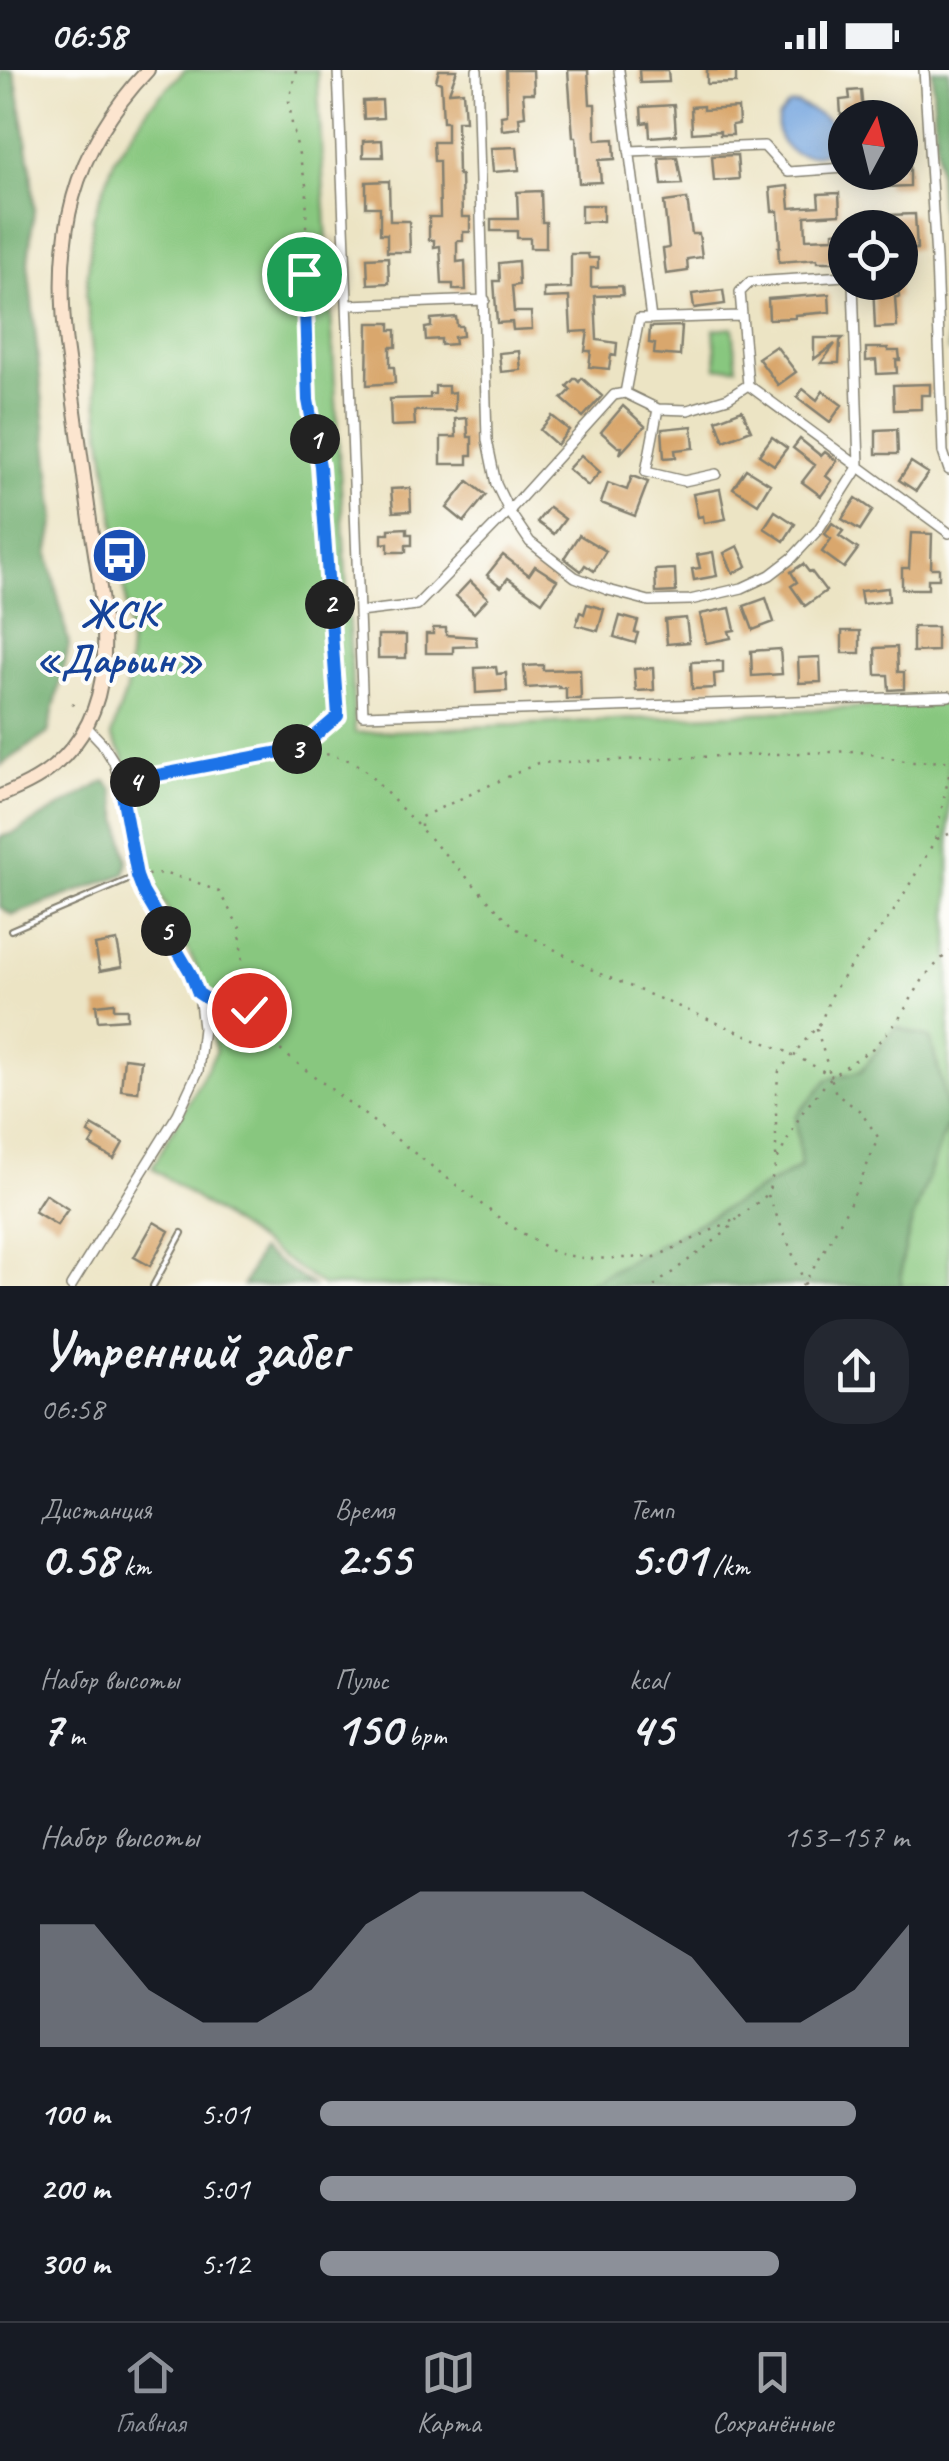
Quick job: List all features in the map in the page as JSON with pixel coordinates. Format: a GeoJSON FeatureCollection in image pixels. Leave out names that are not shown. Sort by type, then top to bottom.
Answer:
{"type":"FeatureCollection","features":[{"type":"Feature","properties":{"kind":"street"},"geometry":{"type":"LineString","coordinates":[[0,796],[54,766],[74,746],[98,699],[104,674],[103,609],[62,315],[64,236],[74,194],[91,150],[115,110],[148,70]]}},
{"type":"Feature","properties":{"kind":"street"},"geometry":{"type":"LineString","coordinates":[[338,70],[364,715],[949,696]]}},
{"type":"Feature","properties":{"kind":"street"},"geometry":{"type":"LineString","coordinates":[[477,70],[487,440],[496,484],[509,511],[530,542],[575,577],[649,601],[690,600],[742,588],[770,575],[792,558],[818,530],[859,466],[854,300]]}},
{"type":"Feature","properties":{"kind":"street"},"geometry":{"type":"LineString","coordinates":[[619,70],[651,319]]}},
{"type":"Feature","properties":{"kind":"street"},"geometry":{"type":"LineString","coordinates":[[924,70],[943,452],[949,470]]}},
{"type":"Feature","properties":{"kind":"street"},"geometry":{"type":"LineString","coordinates":[[629,151],[764,146],[788,172],[828,169]]}},
{"type":"Feature","properties":{"kind":"street"},"geometry":{"type":"LineString","coordinates":[[828,277],[750,282],[740,292],[748,384],[949,533]]}},
{"type":"Feature","properties":{"kind":"street"},"geometry":{"type":"LineString","coordinates":[[349,305],[485,300]]}},
{"type":"Feature","properties":{"kind":"street"},"geometry":{"type":"LineString","coordinates":[[625,393],[639,319],[740,316]]}},
{"type":"Feature","properties":{"kind":"street"},"geometry":{"type":"LineString","coordinates":[[359,612],[417,605],[614,395],[625,393],[658,409],[688,410],[728,398],[748,384]]}},
{"type":"Feature","properties":{"kind":"street"},"geometry":{"type":"LineString","coordinates":[[658,409],[646,472],[684,481],[716,474]]}},
{"type":"Feature","properties":{"kind":"street"},"geometry":{"type":"LineString","coordinates":[[71,1286],[178,1114],[198,1070],[203,1028],[198,993],[190,972],[137,876],[114,762],[86,726]]}},
{"type":"Feature","properties":{"kind":"lane"},"geometry":{"type":"LineString","coordinates":[[11,930],[137,876]]}},
{"type":"Feature","properties":{"kind":"lane"},"geometry":{"type":"LineString","coordinates":[[153,1286],[182,1233]]}},
{"type":"Feature","properties":{"kind":"path"},"geometry":{"type":"LineString","coordinates":[[296,70],[289,101],[308,189],[304,304],[308,400],[320,466],[338,716],[301,748]]}},
{"type":"Feature","properties":{"kind":"path"},"geometry":{"type":"LineString","coordinates":[[72,704],[79,708]]}},
{"type":"Feature","properties":{"kind":"path"},"geometry":{"type":"LineString","coordinates":[[121,789],[147,777],[301,748],[346,758],[363,768],[515,928],[598,973],[792,1054],[832,1076]]}},
{"type":"Feature","properties":{"kind":"path"},"geometry":{"type":"LineString","coordinates":[[420,828],[421,817],[538,762],[856,751],[910,762],[949,761]]}},
{"type":"Feature","properties":{"kind":"path"},"geometry":{"type":"LineString","coordinates":[[776,1162],[779,1071],[821,1022],[831,994],[892,914],[936,840],[949,775]]}},
{"type":"Feature","properties":{"kind":"path"},"geometry":{"type":"LineString","coordinates":[[936,840],[949,834]]}},
{"type":"Feature","properties":{"kind":"path"},"geometry":{"type":"LineString","coordinates":[[137,876],[160,873],[219,892],[240,928],[243,984],[258,1030],[506,1223],[556,1253],[588,1259],[655,1257],[738,1218]]}},
{"type":"Feature","properties":{"kind":"path"},"geometry":{"type":"LineString","coordinates":[[804,1285],[768,1194],[776,1162],[801,1114],[832,1076],[873,1048],[949,951]]}},
{"type":"Feature","properties":{"kind":"path"},"geometry":{"type":"LineString","coordinates":[[198,993],[216,1005],[249,1010]]}},
{"type":"Feature","properties":{"kind":"path"},"geometry":{"type":"LineString","coordinates":[[804,1285],[834,1236],[878,1137],[860,1112],[836,1094],[816,1024]]}},
{"type":"Feature","properties":{"kind":"path"},"geometry":{"type":"LineString","coordinates":[[654,1286],[726,1232],[768,1194]]}},
{"type":"Feature","properties":{"kind":"green space"},"geometry":{"type":"Polygon","coordinates":[[[0,70],[13,70],[31,170],[34,210],[28,262],[55,520],[48,554],[69,645],[48,733],[0,766],[0,70]]]}},
{"type":"Feature","properties":{"kind":"green space"},"geometry":{"type":"Polygon","coordinates":[[[185,70],[317,70],[355,733],[949,703],[949,1286],[901,1286],[911,1224],[948,1122],[930,1039],[861,1071],[828,1080],[796,1116],[801,1166],[587,1286],[323,1286],[152,1168],[216,1052],[198,970],[146,868],[123,755],[111,736],[126,691],[130,647],[86,296],[93,217],[115,158],[149,107],[185,70]]]}},
{"type":"Feature","properties":{"kind":"green space"},"geometry":{"type":"Polygon","coordinates":[[[932,70],[949,70],[949,353],[932,70]]]}},
{"type":"Feature","properties":{"kind":"green space"},"geometry":{"type":"Polygon","coordinates":[[[733,327],[737,367],[717,368],[714,329],[733,327]]]}},
{"type":"Feature","properties":{"kind":"green space"},"geometry":{"type":"Polygon","coordinates":[[[105,781],[113,789],[128,861],[125,874],[13,915],[0,907],[0,837],[14,833],[105,781]]]}},
{"type":"Feature","properties":{"kind":"green space"},"geometry":{"type":"Polygon","coordinates":[[[896,1027],[930,1038],[948,1122],[911,1224],[901,1286],[583,1286],[801,1167],[796,1116],[828,1079],[861,1071],[896,1027]]]}},
{"type":"Feature","properties":{"kind":"green space"},"geometry":{"type":"Polygon","coordinates":[[[260,1250],[313,1286],[243,1286],[260,1250]]]}},
{"type":"Feature","properties":{"kind":"water"},"geometry":{"type":"Polygon","coordinates":[[[797,104],[828,122],[828,150],[809,155],[785,146],[778,133],[778,118],[789,105],[797,104]]]}},
{"type":"Feature","properties":{"kind":"building"},"geometry":{"type":"Polygon","coordinates":[[[439,70],[457,70],[449,92],[463,91],[465,121],[457,121],[458,175],[462,217],[470,217],[470,232],[463,232],[463,241],[457,241],[457,262],[465,261],[466,290],[453,290],[453,284],[442,284],[440,246],[434,247],[434,240],[429,240],[429,217],[440,217],[439,161],[434,161],[433,142],[447,142],[441,83],[436,81],[439,70]]]}},
{"type":"Feature","properties":{"kind":"building"},"geometry":{"type":"Polygon","coordinates":[[[506,70],[533,70],[534,93],[523,93],[525,116],[519,117],[520,128],[502,130],[501,116],[507,115],[506,70]]]}},
{"type":"Feature","properties":{"kind":"building"},"geometry":{"type":"Polygon","coordinates":[[[568,70],[588,70],[590,104],[595,104],[596,140],[614,139],[615,159],[599,160],[601,182],[579,183],[568,70]]]}},
{"type":"Feature","properties":{"kind":"building"},"geometry":{"type":"Polygon","coordinates":[[[639,70],[668,70],[669,82],[640,83],[639,70]]]}},
{"type":"Feature","properties":{"kind":"building"},"geometry":{"type":"Polygon","coordinates":[[[707,70],[736,70],[736,83],[707,84],[707,70]]]}},
{"type":"Feature","properties":{"kind":"building"},"geometry":{"type":"Polygon","coordinates":[[[861,90],[862,100],[840,100],[850,99],[849,91],[861,90]]]}},
{"type":"Feature","properties":{"kind":"building"},"geometry":{"type":"Polygon","coordinates":[[[382,100],[383,118],[364,119],[363,101],[382,100]]]}},
{"type":"Feature","properties":{"kind":"building"},"geometry":{"type":"Polygon","coordinates":[[[674,105],[676,135],[650,137],[649,122],[642,123],[641,107],[674,105]]]}},
{"type":"Feature","properties":{"kind":"building"},"geometry":{"type":"Polygon","coordinates":[[[703,106],[703,110],[738,108],[739,124],[732,125],[733,135],[720,135],[720,131],[692,133],[691,107],[703,106]]]}},
{"type":"Feature","properties":{"kind":"building"},"geometry":{"type":"Polygon","coordinates":[[[382,140],[383,157],[363,157],[363,141],[382,140]]]}},
{"type":"Feature","properties":{"kind":"building"},"geometry":{"type":"Polygon","coordinates":[[[517,147],[519,170],[493,172],[491,148],[517,147]]]}},
{"type":"Feature","properties":{"kind":"building"},"geometry":{"type":"Polygon","coordinates":[[[737,155],[739,179],[714,181],[712,156],[737,155]]]}},
{"type":"Feature","properties":{"kind":"building"},"geometry":{"type":"Polygon","coordinates":[[[677,157],[682,184],[662,185],[659,158],[677,157]]]}},
{"type":"Feature","properties":{"kind":"building"},"geometry":{"type":"Polygon","coordinates":[[[389,181],[390,221],[409,221],[410,252],[387,252],[387,234],[380,234],[380,207],[366,207],[366,182],[389,181]]]}},
{"type":"Feature","properties":{"kind":"building"},"geometry":{"type":"Polygon","coordinates":[[[788,186],[790,208],[819,206],[818,194],[839,193],[840,210],[805,216],[806,239],[828,238],[828,262],[779,262],[778,211],[772,211],[770,188],[788,186]]]}},
{"type":"Feature","properties":{"kind":"building"},"geometry":{"type":"Polygon","coordinates":[[[541,191],[546,248],[530,248],[530,238],[517,238],[517,231],[491,231],[491,219],[518,219],[517,192],[541,191]]]}},
{"type":"Feature","properties":{"kind":"building"},"geometry":{"type":"Polygon","coordinates":[[[687,199],[692,234],[699,234],[702,257],[687,259],[688,271],[666,274],[663,249],[669,248],[664,202],[687,199]]]}},
{"type":"Feature","properties":{"kind":"building"},"geometry":{"type":"Polygon","coordinates":[[[581,205],[603,205],[603,221],[581,222],[581,205]]]}},
{"type":"Feature","properties":{"kind":"building"},"geometry":{"type":"Polygon","coordinates":[[[571,254],[598,258],[598,268],[591,268],[591,287],[622,286],[623,295],[595,296],[597,340],[617,343],[609,369],[589,367],[591,351],[585,351],[588,331],[571,332],[569,297],[544,298],[544,289],[571,288],[571,254]]]}},
{"type":"Feature","properties":{"kind":"building"},"geometry":{"type":"Polygon","coordinates":[[[388,257],[389,283],[368,284],[367,258],[388,257]]]}},
{"type":"Feature","properties":{"kind":"building"},"geometry":{"type":"Polygon","coordinates":[[[518,261],[519,285],[512,286],[514,312],[531,312],[532,329],[513,330],[512,322],[497,323],[494,281],[500,281],[499,263],[518,261]]]}},
{"type":"Feature","properties":{"kind":"building"},"geometry":{"type":"Polygon","coordinates":[[[723,290],[725,304],[694,308],[692,294],[723,290]]]}},
{"type":"Feature","properties":{"kind":"building"},"geometry":{"type":"Polygon","coordinates":[[[828,294],[830,312],[769,319],[768,299],[828,294]]]}},
{"type":"Feature","properties":{"kind":"building"},"geometry":{"type":"Polygon","coordinates":[[[874,300],[895,300],[897,327],[875,328],[874,300]]]}},
{"type":"Feature","properties":{"kind":"building"},"geometry":{"type":"Polygon","coordinates":[[[456,317],[463,336],[454,337],[455,344],[441,345],[441,339],[426,340],[425,328],[431,327],[431,319],[456,317]]]}},
{"type":"Feature","properties":{"kind":"building"},"geometry":{"type":"Polygon","coordinates":[[[368,323],[390,323],[390,330],[396,330],[396,347],[390,347],[395,383],[367,385],[368,323]]]}},
{"type":"Feature","properties":{"kind":"building"},"geometry":{"type":"Polygon","coordinates":[[[682,326],[680,356],[654,354],[655,344],[649,343],[650,327],[682,326]]]}},
{"type":"Feature","properties":{"kind":"building"},"geometry":{"type":"Polygon","coordinates":[[[814,338],[843,338],[839,363],[821,363],[835,344],[814,359],[814,338]]]}},
{"type":"Feature","properties":{"kind":"building"},"geometry":{"type":"Polygon","coordinates":[[[776,346],[796,372],[778,385],[758,358],[776,346]]]}},
{"type":"Feature","properties":{"kind":"building"},"geometry":{"type":"Polygon","coordinates":[[[866,348],[899,351],[897,373],[877,374],[876,360],[866,361],[866,348]]]}},
{"type":"Feature","properties":{"kind":"building"},"geometry":{"type":"Polygon","coordinates":[[[519,351],[521,370],[501,372],[499,353],[519,351]]]}},
{"type":"Feature","properties":{"kind":"building"},"geometry":{"type":"Polygon","coordinates":[[[575,378],[579,382],[582,378],[602,396],[583,417],[562,399],[575,378]]]}},
{"type":"Feature","properties":{"kind":"building"},"geometry":{"type":"Polygon","coordinates":[[[930,384],[930,395],[921,395],[921,409],[894,410],[893,385],[930,384]]]}},
{"type":"Feature","properties":{"kind":"building"},"geometry":{"type":"Polygon","coordinates":[[[435,386],[448,386],[448,393],[455,392],[455,411],[414,411],[415,425],[391,426],[390,399],[430,398],[430,394],[435,394],[435,386]]]}},
{"type":"Feature","properties":{"kind":"building"},"geometry":{"type":"Polygon","coordinates":[[[803,389],[817,400],[823,391],[842,405],[830,422],[797,397],[803,389]]]}},
{"type":"Feature","properties":{"kind":"building"},"geometry":{"type":"Polygon","coordinates":[[[623,406],[645,426],[620,454],[622,447],[601,432],[623,406]]]}},
{"type":"Feature","properties":{"kind":"building"},"geometry":{"type":"Polygon","coordinates":[[[742,410],[751,430],[724,441],[716,420],[742,410]]]}},
{"type":"Feature","properties":{"kind":"building"},"geometry":{"type":"Polygon","coordinates":[[[552,416],[569,430],[557,445],[540,430],[552,416]]]}},
{"type":"Feature","properties":{"kind":"building"},"geometry":{"type":"Polygon","coordinates":[[[467,418],[468,437],[472,437],[468,464],[441,464],[441,437],[456,437],[455,419],[467,418]]]}},
{"type":"Feature","properties":{"kind":"building"},"geometry":{"type":"Polygon","coordinates":[[[692,426],[694,448],[675,450],[676,457],[664,458],[662,429],[692,426]]]}},
{"type":"Feature","properties":{"kind":"building"},"geometry":{"type":"Polygon","coordinates":[[[897,429],[898,454],[876,454],[876,430],[897,429]]]}},
{"type":"Feature","properties":{"kind":"building"},"geometry":{"type":"Polygon","coordinates":[[[772,437],[787,448],[774,465],[759,455],[772,437]]]}},
{"type":"Feature","properties":{"kind":"building"},"geometry":{"type":"Polygon","coordinates":[[[800,439],[821,456],[825,452],[837,461],[826,476],[832,481],[821,496],[802,482],[815,465],[793,448],[800,439]]]}},
{"type":"Feature","properties":{"kind":"building"},"geometry":{"type":"Polygon","coordinates":[[[581,455],[600,472],[588,486],[568,469],[581,455]]]}},
{"type":"Feature","properties":{"kind":"building"},"geometry":{"type":"Polygon","coordinates":[[[911,462],[928,473],[916,491],[899,480],[911,462]]]}},
{"type":"Feature","properties":{"kind":"building"},"geometry":{"type":"Polygon","coordinates":[[[746,469],[770,484],[758,504],[733,488],[746,469]]]}},
{"type":"Feature","properties":{"kind":"building"},"geometry":{"type":"Polygon","coordinates":[[[632,476],[648,482],[635,516],[601,503],[608,483],[627,490],[632,476]]]}},
{"type":"Feature","properties":{"kind":"building"},"geometry":{"type":"Polygon","coordinates":[[[468,481],[486,495],[464,522],[447,508],[468,481]]]}},
{"type":"Feature","properties":{"kind":"building"},"geometry":{"type":"Polygon","coordinates":[[[410,488],[411,511],[393,512],[391,489],[410,488]]]}},
{"type":"Feature","properties":{"kind":"building"},"geometry":{"type":"Polygon","coordinates":[[[720,489],[726,519],[704,523],[703,516],[698,517],[693,494],[720,489]]]}},
{"type":"Feature","properties":{"kind":"building"},"geometry":{"type":"Polygon","coordinates":[[[856,498],[873,510],[860,530],[842,519],[856,498]]]}},
{"type":"Feature","properties":{"kind":"building"},"geometry":{"type":"Polygon","coordinates":[[[549,507],[565,519],[554,534],[537,522],[549,507]]]}},
{"type":"Feature","properties":{"kind":"building"},"geometry":{"type":"Polygon","coordinates":[[[775,511],[795,524],[784,541],[764,528],[775,511]]]}},
{"type":"Feature","properties":{"kind":"building"},"geometry":{"type":"Polygon","coordinates":[[[832,523],[843,531],[839,536],[858,549],[844,568],[822,552],[831,539],[825,534],[832,523]]]}},
{"type":"Feature","properties":{"kind":"building"},"geometry":{"type":"Polygon","coordinates":[[[407,528],[407,534],[412,534],[412,545],[406,545],[406,552],[388,552],[388,543],[382,544],[382,534],[389,534],[389,529],[407,528]]]}},
{"type":"Feature","properties":{"kind":"building"},"geometry":{"type":"Polygon","coordinates":[[[911,533],[932,534],[931,568],[939,568],[939,579],[928,579],[928,589],[902,589],[902,568],[909,568],[911,533]]]}},
{"type":"Feature","properties":{"kind":"building"},"geometry":{"type":"Polygon","coordinates":[[[579,535],[606,551],[594,571],[585,565],[581,571],[564,558],[579,535]]]}},
{"type":"Feature","properties":{"kind":"building"},"geometry":{"type":"Polygon","coordinates":[[[738,546],[747,566],[733,573],[724,553],[738,546]]]}},
{"type":"Feature","properties":{"kind":"building"},"geometry":{"type":"Polygon","coordinates":[[[713,552],[717,576],[694,580],[692,569],[700,568],[697,555],[713,552]]]}},
{"type":"Feature","properties":{"kind":"building"},"geometry":{"type":"Polygon","coordinates":[[[503,555],[529,575],[535,566],[557,580],[542,602],[508,578],[501,587],[487,575],[503,555]]]}},
{"type":"Feature","properties":{"kind":"building"},"geometry":{"type":"Polygon","coordinates":[[[803,564],[826,591],[805,606],[791,586],[797,582],[791,572],[803,564]]]}},
{"type":"Feature","properties":{"kind":"building"},"geometry":{"type":"Polygon","coordinates":[[[675,569],[676,592],[656,593],[655,570],[675,569]]]}},
{"type":"Feature","properties":{"kind":"building"},"geometry":{"type":"Polygon","coordinates":[[[470,581],[488,598],[474,613],[456,596],[470,581]]]}},
{"type":"Feature","properties":{"kind":"building"},"geometry":{"type":"Polygon","coordinates":[[[888,588],[889,601],[862,604],[860,591],[888,588]]]}},
{"type":"Feature","properties":{"kind":"building"},"geometry":{"type":"Polygon","coordinates":[[[766,598],[774,622],[753,630],[744,606],[766,598]]]}},
{"type":"Feature","properties":{"kind":"building"},"geometry":{"type":"Polygon","coordinates":[[[587,604],[604,609],[598,631],[576,625],[587,604]]]}},
{"type":"Feature","properties":{"kind":"building"},"geometry":{"type":"Polygon","coordinates":[[[730,608],[735,630],[729,631],[731,638],[706,643],[700,614],[730,608]]]}},
{"type":"Feature","properties":{"kind":"building"},"geometry":{"type":"Polygon","coordinates":[[[620,616],[638,621],[635,643],[614,637],[620,616]]]}},
{"type":"Feature","properties":{"kind":"building"},"geometry":{"type":"Polygon","coordinates":[[[686,618],[689,642],[667,644],[665,620],[686,618]]]}},
{"type":"Feature","properties":{"kind":"building"},"geometry":{"type":"Polygon","coordinates":[[[913,627],[937,627],[937,651],[913,652],[913,627]]]}},
{"type":"Feature","properties":{"kind":"building"},"geometry":{"type":"Polygon","coordinates":[[[433,628],[446,628],[446,635],[476,637],[477,646],[453,647],[453,653],[426,653],[426,634],[433,634],[433,628]]]}},
{"type":"Feature","properties":{"kind":"building"},"geometry":{"type":"Polygon","coordinates":[[[842,631],[860,631],[860,653],[842,653],[842,631]]]}},
{"type":"Feature","properties":{"kind":"building"},"geometry":{"type":"Polygon","coordinates":[[[378,635],[406,635],[406,658],[378,658],[378,635]]]}},
{"type":"Feature","properties":{"kind":"building"},"geometry":{"type":"Polygon","coordinates":[[[897,647],[898,672],[904,672],[904,689],[889,690],[888,675],[876,675],[875,648],[897,647]]]}},
{"type":"Feature","properties":{"kind":"building"},"geometry":{"type":"Polygon","coordinates":[[[780,649],[782,674],[752,676],[751,651],[780,649]]]}},
{"type":"Feature","properties":{"kind":"building"},"geometry":{"type":"Polygon","coordinates":[[[820,657],[821,682],[799,683],[798,658],[820,657]]]}},
{"type":"Feature","properties":{"kind":"building"},"geometry":{"type":"Polygon","coordinates":[[[723,661],[723,673],[714,674],[715,688],[692,689],[691,662],[723,661]]]}},
{"type":"Feature","properties":{"kind":"building"},"geometry":{"type":"Polygon","coordinates":[[[543,665],[543,670],[580,669],[581,699],[566,699],[566,688],[559,686],[526,688],[524,666],[543,665]]]}},
{"type":"Feature","properties":{"kind":"building"},"geometry":{"type":"Polygon","coordinates":[[[496,667],[497,674],[506,673],[507,691],[476,693],[475,668],[496,667]]]}},
{"type":"Feature","properties":{"kind":"building"},"geometry":{"type":"Polygon","coordinates":[[[653,668],[654,690],[636,691],[634,669],[653,668]]]}},
{"type":"Feature","properties":{"kind":"building"},"geometry":{"type":"Polygon","coordinates":[[[117,941],[122,967],[100,971],[95,945],[117,941]]]}},
{"type":"Feature","properties":{"kind":"building"},"geometry":{"type":"Polygon","coordinates":[[[114,1003],[114,1009],[127,1009],[127,1019],[98,1021],[96,1005],[114,1003]]]}},
{"type":"Feature","properties":{"kind":"building"},"geometry":{"type":"Polygon","coordinates":[[[124,1058],[141,1060],[138,1092],[121,1090],[124,1058]]]}},
{"type":"Feature","properties":{"kind":"building"},"geometry":{"type":"Polygon","coordinates":[[[92,1125],[123,1143],[114,1159],[90,1145],[95,1137],[88,1133],[92,1125]]]}},
{"type":"Feature","properties":{"kind":"building"},"geometry":{"type":"Polygon","coordinates":[[[45,1194],[68,1209],[57,1225],[34,1211],[45,1194]]]}},
{"type":"Feature","properties":{"kind":"building"},"geometry":{"type":"Polygon","coordinates":[[[154,1222],[169,1231],[150,1266],[134,1257],[154,1222]]]}},
{"type":"Feature","properties":{"kind":"place","name":"ЖСК «Дарьин»"},"geometry":{"type":"Point","coordinates":[119,555]}},
{"type":"Feature","properties":{"kind":"route"},"geometry":{"type":"LineString","coordinates":[[249,1010],[216,1005],[198,993],[190,972],[143,892],[121,789],[147,777],[301,748],[338,716],[320,466],[308,400],[304,274]]}}]}
